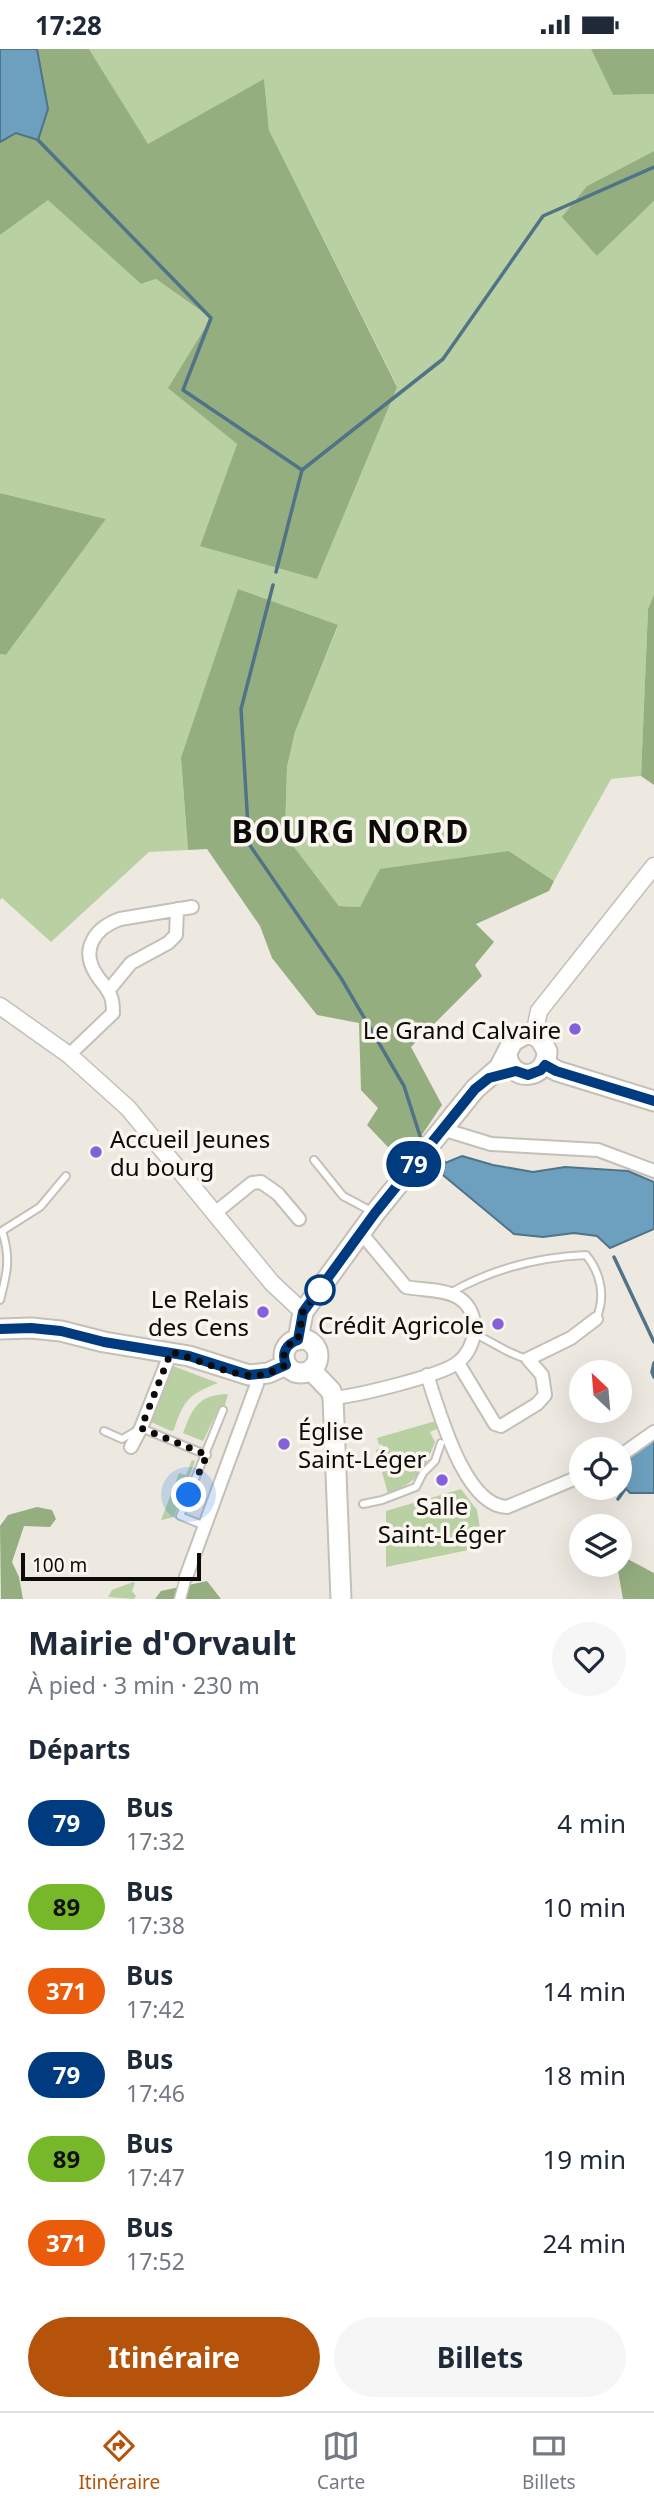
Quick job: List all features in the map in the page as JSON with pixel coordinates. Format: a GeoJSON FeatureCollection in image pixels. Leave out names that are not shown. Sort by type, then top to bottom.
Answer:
{"type":"FeatureCollection","features":[{"type":"Feature","properties":{"kind":"main road"},"geometry":{"type":"LineString","coordinates":[[534,1035],[540,1039],[547,1051],[545,1065],[541,1070],[528,1075],[511,1063],[508,1047],[519,1036],[534,1035]]}},
{"type":"Feature","properties":{"kind":"main road"},"geometry":{"type":"LineString","coordinates":[[298,1340],[303,1312],[375,1213],[475,1089],[511,1063]]}},
{"type":"Feature","properties":{"kind":"main road"},"geometry":{"type":"LineString","coordinates":[[545,1065],[556,1071],[654,1101]]}},
{"type":"Feature","properties":{"kind":"main road"},"geometry":{"type":"LineString","coordinates":[[0,1329],[61,1331],[104,1342],[189,1356],[238,1373],[258,1375],[286,1365]]}},
{"type":"Feature","properties":{"kind":"main road"},"geometry":{"type":"LineString","coordinates":[[298,1340],[310,1343],[317,1353],[317,1359],[311,1370],[298,1373],[286,1365],[284,1360],[286,1349],[298,1340]]}},
{"type":"Feature","properties":{"kind":"main road"},"geometry":{"type":"LineString","coordinates":[[311,1370],[331,1391],[332,1398],[341,1599]]}},
{"type":"Feature","properties":{"kind":"street"},"geometry":{"type":"LineString","coordinates":[[534,1035],[540,1009],[654,866]]}},
{"type":"Feature","properties":{"kind":"street"},"geometry":{"type":"LineString","coordinates":[[69,1055],[113,1013],[108,991],[91,965],[89,955],[93,936],[110,922],[120,919],[192,907]]}},
{"type":"Feature","properties":{"kind":"street"},"geometry":{"type":"LineString","coordinates":[[108,991],[131,964],[168,943],[176,935],[177,909]]}},
{"type":"Feature","properties":{"kind":"street"},"geometry":{"type":"LineString","coordinates":[[0,1006],[69,1055],[128,1108],[272,1283],[303,1312]]}},
{"type":"Feature","properties":{"kind":"street"},"geometry":{"type":"LineString","coordinates":[[434,1140],[598,1150],[654,1171]]}},
{"type":"Feature","properties":{"kind":"street"},"geometry":{"type":"LineString","coordinates":[[215,1213],[252,1183],[261,1182],[278,1194],[299,1219]]}},
{"type":"Feature","properties":{"kind":"street"},"geometry":{"type":"LineString","coordinates":[[332,1398],[346,1397],[427,1375],[458,1363],[475,1334],[473,1319],[459,1298],[448,1293],[406,1287],[362,1234]]}},
{"type":"Feature","properties":{"kind":"street"},"geometry":{"type":"LineString","coordinates":[[458,1363],[495,1424],[501,1426],[537,1404],[545,1395],[542,1375],[528,1359],[571,1338],[596,1319]]}},
{"type":"Feature","properties":{"kind":"street"},"geometry":{"type":"LineString","coordinates":[[131,1447],[171,1352]]}},
{"type":"Feature","properties":{"kind":"street"},"geometry":{"type":"LineString","coordinates":[[180,1599],[258,1375]]}},
{"type":"Feature","properties":{"kind":"street"},"geometry":{"type":"LineString","coordinates":[[427,1375],[461,1466],[473,1486],[486,1500],[498,1507],[507,1507],[569,1481]]}},
{"type":"Feature","properties":{"kind":"street"},"geometry":{"type":"LineString","coordinates":[[632,1448],[654,1432]]}},
{"type":"Feature","properties":{"kind":"lane"},"geometry":{"type":"LineString","coordinates":[[314,1160],[343,1196],[375,1213]]}},
{"type":"Feature","properties":{"kind":"lane"},"geometry":{"type":"LineString","coordinates":[[0,1300],[8,1272],[8,1248],[2,1231],[40,1207],[66,1176]]}},
{"type":"Feature","properties":{"kind":"lane"},"geometry":{"type":"LineString","coordinates":[[448,1293],[477,1277],[538,1259],[586,1255],[596,1266],[601,1286],[601,1308],[596,1319]]}},
{"type":"Feature","properties":{"kind":"lane"},"geometry":{"type":"LineString","coordinates":[[475,1334],[511,1355],[528,1359]]}},
{"type":"Feature","properties":{"kind":"lane"},"geometry":{"type":"LineString","coordinates":[[205,1526],[180,1516],[223,1410]]}},
{"type":"Feature","properties":{"kind":"lane"},"geometry":{"type":"LineString","coordinates":[[104,1431],[122,1439],[141,1428],[207,1455]]}},
{"type":"Feature","properties":{"kind":"lane"},"geometry":{"type":"LineString","coordinates":[[363,1504],[383,1500],[416,1486],[423,1473],[435,1461],[440,1443]]}},
{"type":"Feature","properties":{"kind":"green space"},"geometry":{"type":"Polygon","coordinates":[[[37,49],[89,49],[148,144],[264,79],[269,130],[397,387],[317,579],[200,546],[237,444],[168,388],[211,318],[156,279],[141,284],[48,200],[0,235],[0,142],[48,109],[37,49]]]}},
{"type":"Feature","properties":{"kind":"green space"},"geometry":{"type":"Polygon","coordinates":[[[89,49],[591,49],[613,95],[654,94],[654,151],[587,186],[597,256],[654,201],[654,594],[648,609],[641,776],[611,779],[554,881],[509,851],[360,907],[339,906],[285,835],[287,767],[295,732],[338,626],[181,758],[188,850],[149,852],[51,942],[2,898],[0,900],[0,654],[6,655],[106,519],[0,493],[0,235],[48,199],[141,284],[156,279],[211,318],[169,387],[237,444],[200,546],[397,386],[269,130],[264,80],[148,145],[89,49]]]}},
{"type":"Feature","properties":{"kind":"green space"},"geometry":{"type":"Polygon","coordinates":[[[591,49],[654,49],[654,94],[613,95],[591,49]]]}},
{"type":"Feature","properties":{"kind":"green space"},"geometry":{"type":"Polygon","coordinates":[[[654,151],[654,201],[597,256],[562,217],[587,186],[654,151]]]}},
{"type":"Feature","properties":{"kind":"green space"},"geometry":{"type":"Polygon","coordinates":[[[0,493],[106,519],[6,655],[0,654],[0,493]]]}},
{"type":"Feature","properties":{"kind":"green space"},"geometry":{"type":"Polygon","coordinates":[[[238,589],[338,625],[295,732],[287,767],[285,835],[339,906],[360,907],[380,869],[509,851],[554,881],[549,891],[476,924],[494,942],[475,965],[482,976],[411,1047],[442,1105],[403,1163],[367,1125],[378,1108],[361,1090],[359,1023],[317,1015],[272,958],[260,926],[207,849],[188,850],[181,758],[238,589]]]}},
{"type":"Feature","properties":{"kind":"green space"},"geometry":{"type":"Polygon","coordinates":[[[654,594],[654,785],[641,776],[648,609],[654,594]]]}},
{"type":"Feature","properties":{"kind":"green space"},"geometry":{"type":"Polygon","coordinates":[[[173,1366],[218,1383],[188,1400],[174,1430],[171,1431],[151,1422],[173,1366]]]}},
{"type":"Feature","properties":{"kind":"green space"},"geometry":{"type":"Polygon","coordinates":[[[228,1394],[225,1405],[218,1410],[203,1441],[183,1433],[198,1404],[210,1397],[228,1394]]]}},
{"type":"Feature","properties":{"kind":"green space"},"geometry":{"type":"Polygon","coordinates":[[[439,1420],[441,1427],[430,1432],[435,1442],[423,1469],[406,1485],[388,1494],[376,1450],[383,1447],[382,1444],[379,1445],[377,1438],[439,1420]]]}},
{"type":"Feature","properties":{"kind":"green space"},"geometry":{"type":"Polygon","coordinates":[[[192,1460],[195,1461],[174,1517],[161,1520],[179,1473],[186,1475],[192,1460]]]}},
{"type":"Feature","properties":{"kind":"green space"},"geometry":{"type":"Polygon","coordinates":[[[461,1489],[477,1510],[483,1547],[386,1567],[386,1511],[461,1489]]]}},
{"type":"Feature","properties":{"kind":"green space"},"geometry":{"type":"Polygon","coordinates":[[[37,1507],[52,1510],[56,1519],[50,1527],[24,1526],[12,1562],[19,1577],[23,1599],[1,1599],[0,1526],[8,1515],[37,1507]]]}},
{"type":"Feature","properties":{"kind":"green space"},"geometry":{"type":"Polygon","coordinates":[[[632,1561],[654,1573],[654,1599],[623,1599],[619,1577],[632,1577],[632,1561]]]}},
{"type":"Feature","properties":{"kind":"green space"},"geometry":{"type":"Polygon","coordinates":[[[207,1581],[221,1599],[155,1599],[161,1591],[207,1581]]]}},
{"type":"Feature","properties":{"kind":"green space"},"geometry":{"type":"Polygon","coordinates":[[[133,1582],[132,1591],[136,1596],[134,1599],[108,1597],[112,1590],[133,1582]]]}},
{"type":"Feature","properties":{"kind":"water"},"geometry":{"type":"Polygon","coordinates":[[[0,49],[37,49],[48,109],[38,140],[16,133],[0,142],[0,49]]]}},
{"type":"Feature","properties":{"kind":"water"},"geometry":{"type":"Polygon","coordinates":[[[462,1156],[533,1172],[565,1167],[628,1171],[654,1182],[654,1229],[610,1248],[597,1236],[574,1233],[543,1237],[514,1234],[443,1175],[445,1163],[462,1156]]]}},
{"type":"Feature","properties":{"kind":"water"},"geometry":{"type":"Polygon","coordinates":[[[654,1439],[654,1493],[632,1493],[632,1455],[654,1439]]]}},
{"type":"Feature","properties":{"kind":"waterway"},"geometry":{"type":"LineString","coordinates":[[38,140],[211,318],[183,390],[302,470]]}},
{"type":"Feature","properties":{"kind":"waterway"},"geometry":{"type":"LineString","coordinates":[[276,572],[302,470],[443,359],[543,216],[654,167]]}},
{"type":"Feature","properties":{"kind":"waterway"},"geometry":{"type":"LineString","coordinates":[[273,585],[241,709],[249,844],[341,978],[404,1086],[421,1139]]}},
{"type":"Feature","properties":{"kind":"waterway"},"geometry":{"type":"LineString","coordinates":[[437,1155],[445,1163]]}},
{"type":"Feature","properties":{"kind":"waterway"},"geometry":{"type":"LineString","coordinates":[[614,1257],[654,1342]]}},
{"type":"Feature","properties":{"kind":"waterway"},"geometry":{"type":"LineString","coordinates":[[654,1363],[654,1377]]}},
{"type":"Feature","properties":{"kind":"bus line","name":"79"},"geometry":{"type":"LineString","coordinates":[[0,1329],[61,1331],[104,1342],[189,1356],[238,1373],[268,1373],[286,1365],[284,1354],[289,1345],[298,1340],[303,1312],[375,1213],[475,1089],[489,1078],[516,1071],[528,1075],[541,1070],[545,1065],[556,1071],[654,1101]]}},
{"type":"Feature","properties":{"kind":"place","name":"Le Grand Calvaire"},"geometry":{"type":"Point","coordinates":[575,1029]}},
{"type":"Feature","properties":{"kind":"place","name":"Accueil Jeunes du bourg"},"geometry":{"type":"Point","coordinates":[96,1152]}},
{"type":"Feature","properties":{"kind":"place","name":"Le Relais des Cens"},"geometry":{"type":"Point","coordinates":[263,1312]}},
{"type":"Feature","properties":{"kind":"place","name":"Crédit Agricole"},"geometry":{"type":"Point","coordinates":[498,1324]}},
{"type":"Feature","properties":{"kind":"place","name":"Église Saint-Léger"},"geometry":{"type":"Point","coordinates":[284,1444]}},
{"type":"Feature","properties":{"kind":"place","name":"Salle Saint-Léger"},"geometry":{"type":"Point","coordinates":[442,1480]}},
{"type":"Feature","properties":{"kind":"district","name":"BOURG NORD"},"geometry":{"type":"Point","coordinates":[351,830]}},
{"type":"Feature","properties":{"kind":"route"},"geometry":{"type":"LineString","coordinates":[[189,1495],[207,1455],[141,1428],[171,1352],[238,1373],[268,1373],[286,1365],[286,1349],[298,1340],[303,1312],[320,1290]]}}]}
